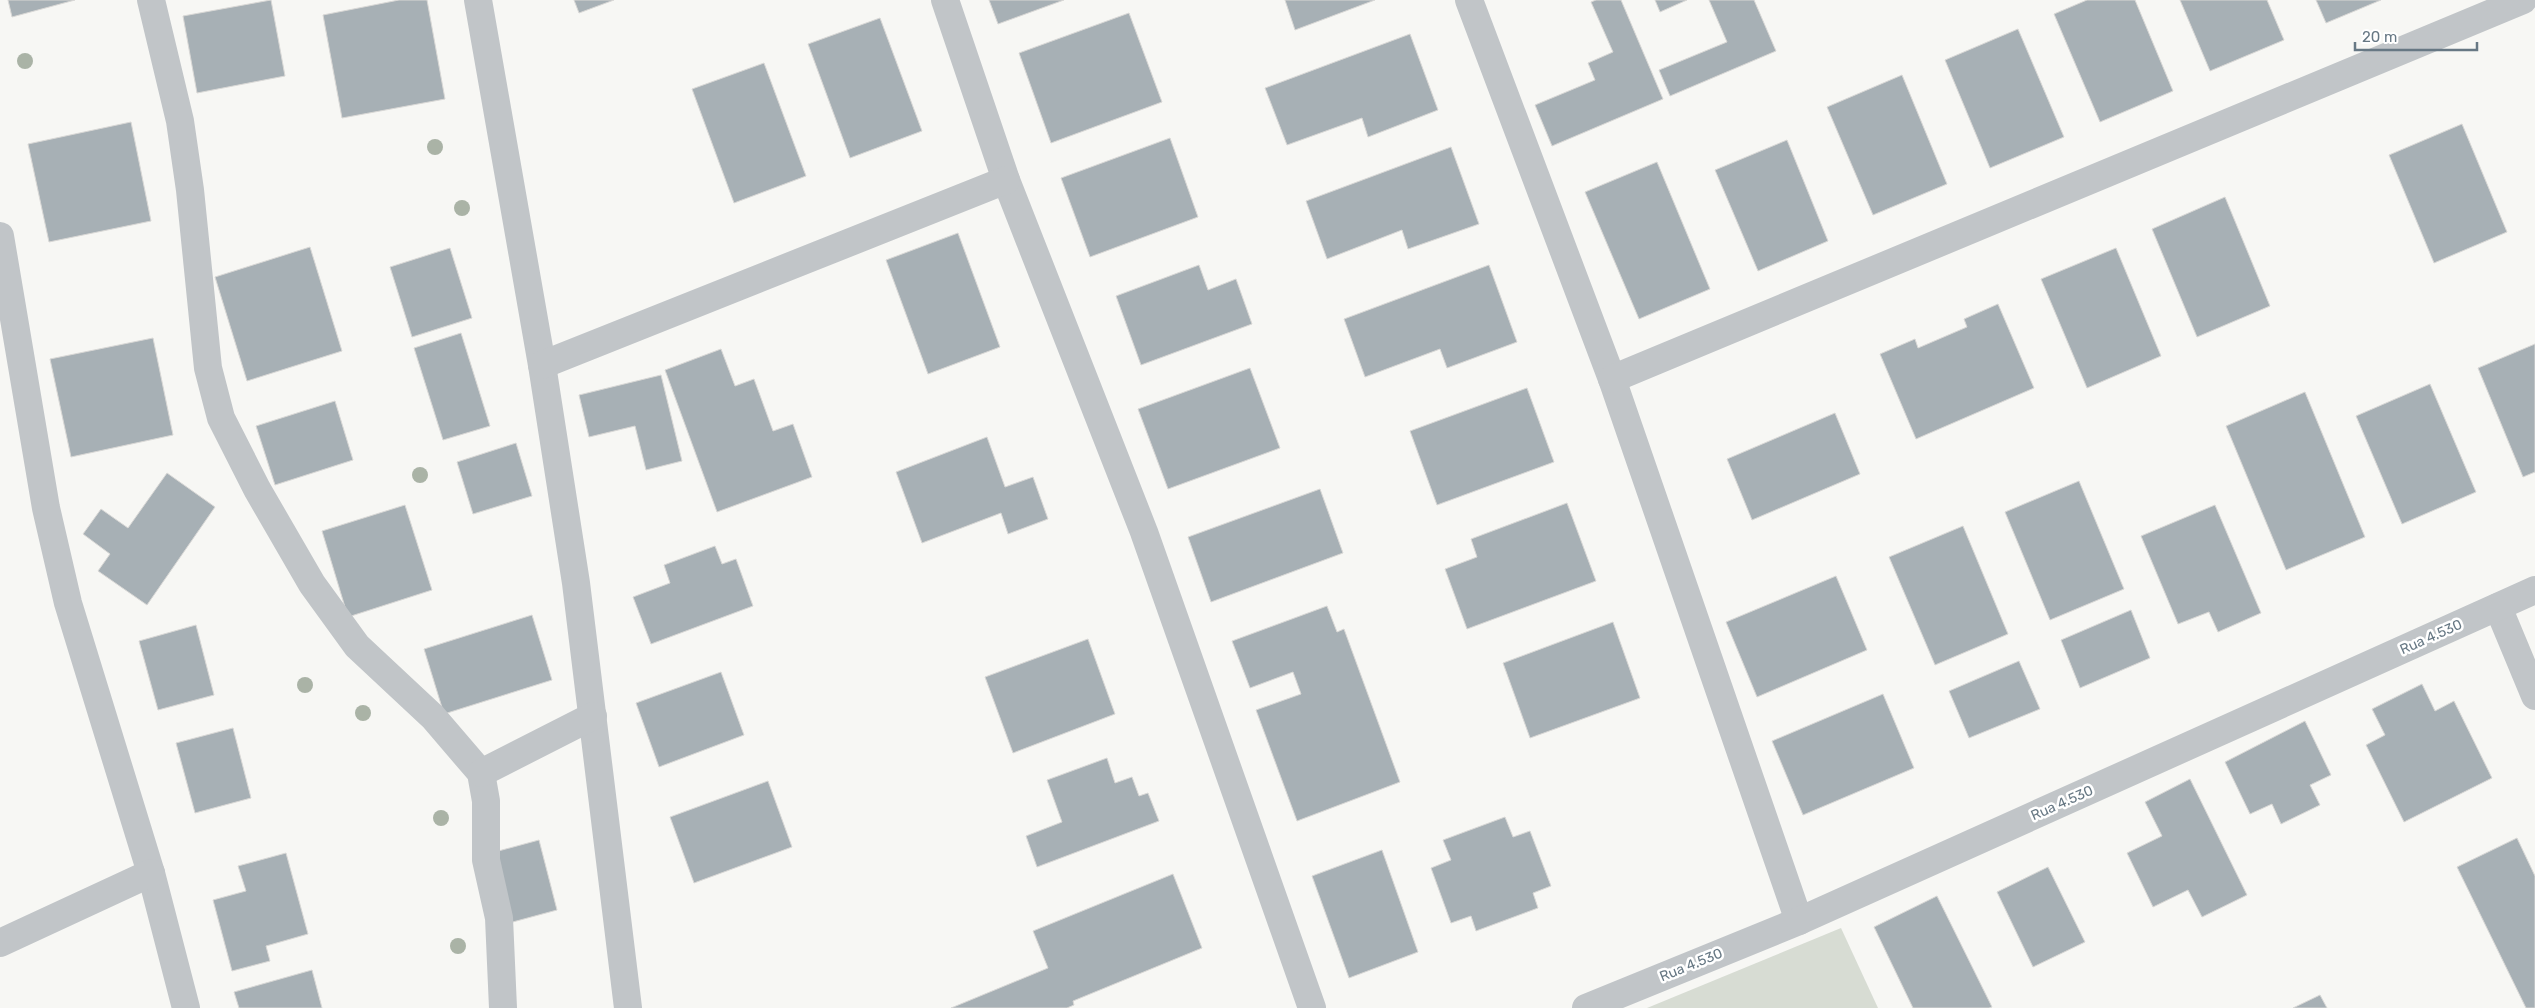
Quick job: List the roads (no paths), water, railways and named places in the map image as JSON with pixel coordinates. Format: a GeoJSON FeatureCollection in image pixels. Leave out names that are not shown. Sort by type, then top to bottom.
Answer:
{"type":"FeatureCollection","features":[{"type":"Feature","properties":{"kind":"street"},"geometry":{"type":"LineString","coordinates":[[151,0],[180,121],[190,190],[208,368],[221,418],[257,489],[312,584],[357,646],[433,717],[481,773],[486,801],[486,860],[499,918],[503,1008]]}},
{"type":"Feature","properties":{"kind":"street"},"geometry":{"type":"LineString","coordinates":[[478,0],[542,365],[576,583],[628,1008]]}},
{"type":"Feature","properties":{"kind":"street"},"geometry":{"type":"LineString","coordinates":[[944,0],[1006,180],[1144,532],[1312,1008]]}},
{"type":"Feature","properties":{"kind":"street"},"geometry":{"type":"LineString","coordinates":[[1469,0],[1612,379],[1799,921]]}},
{"type":"Feature","properties":{"kind":"street"},"geometry":{"type":"LineString","coordinates":[[1612,379],[2524,0]]}},
{"type":"Feature","properties":{"kind":"street"},"geometry":{"type":"LineString","coordinates":[[542,365],[1006,180]]}},
{"type":"Feature","properties":{"kind":"street"},"geometry":{"type":"LineString","coordinates":[[0,236],[46,508],[68,603],[151,873],[186,1008]]}},
{"type":"Feature","properties":{"kind":"street","name":"Rua 4.530"},"geometry":{"type":"LineString","coordinates":[[1586,1008],[1799,921],[2535,590]]}},
{"type":"Feature","properties":{"kind":"street"},"geometry":{"type":"LineString","coordinates":[[2498,607],[2535,696]]}},
{"type":"Feature","properties":{"kind":"street"},"geometry":{"type":"LineString","coordinates":[[481,773],[593,716]]}},
{"type":"Feature","properties":{"kind":"street"},"geometry":{"type":"LineString","coordinates":[[0,943],[151,873]]}}]}
